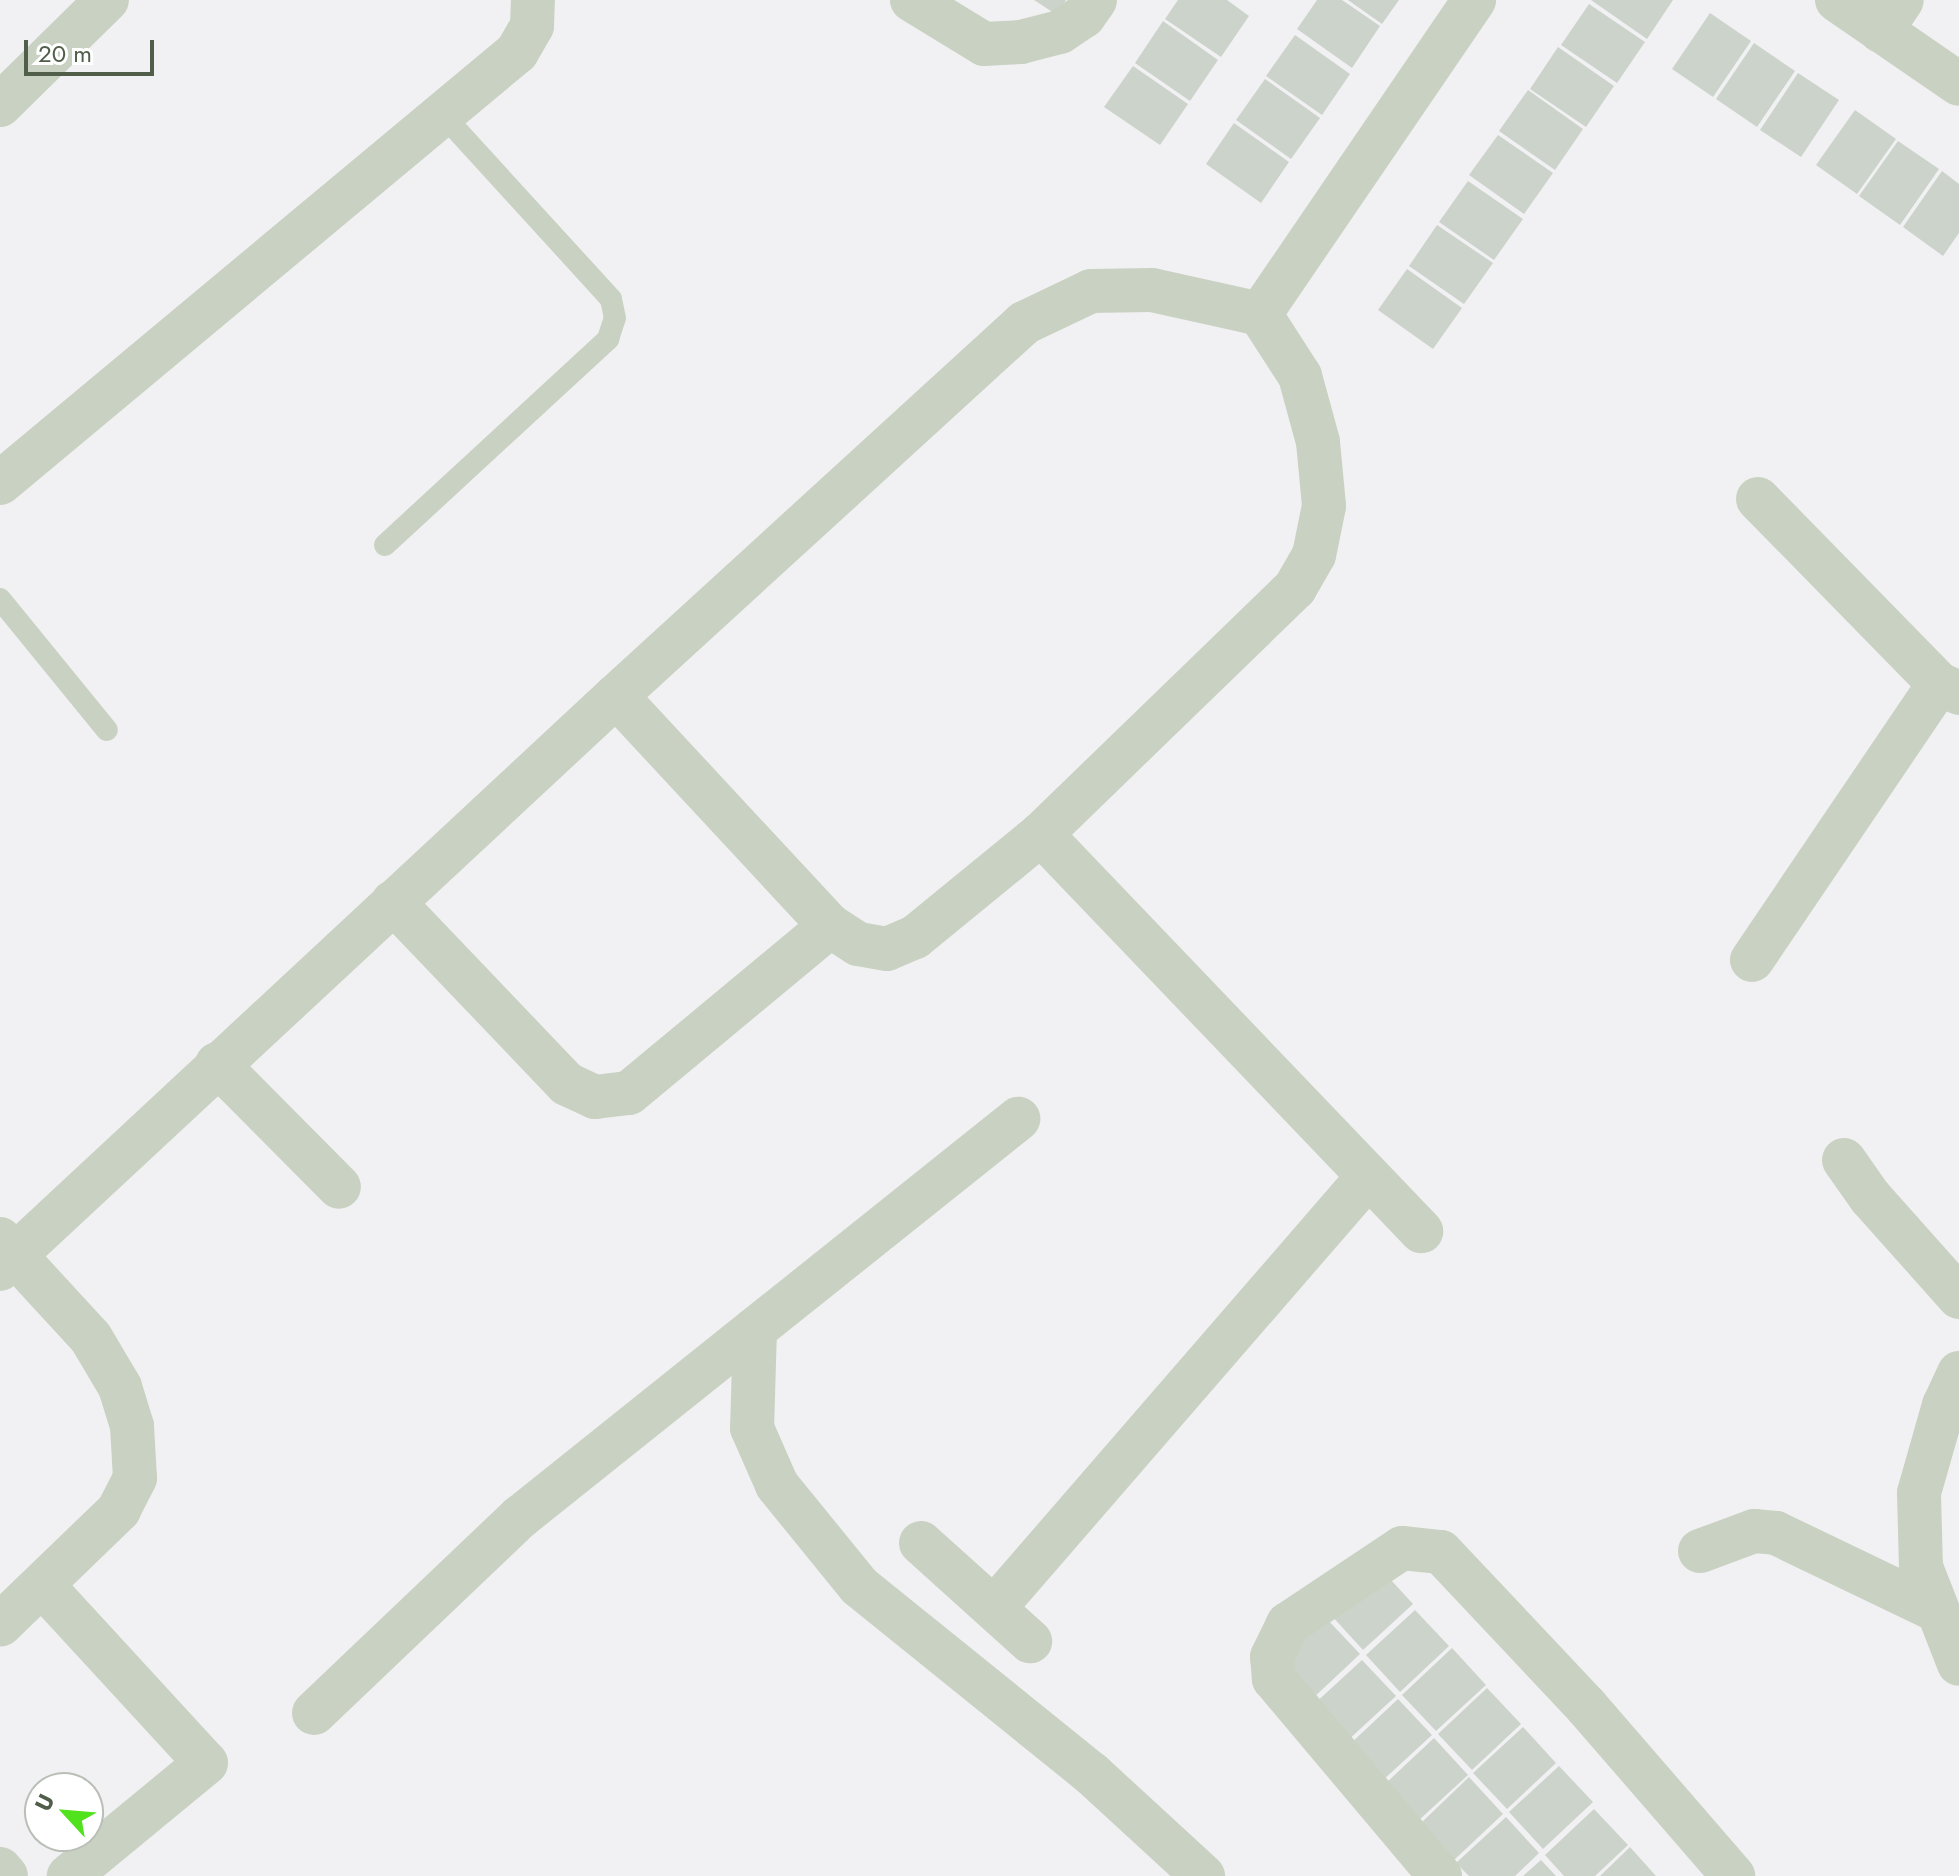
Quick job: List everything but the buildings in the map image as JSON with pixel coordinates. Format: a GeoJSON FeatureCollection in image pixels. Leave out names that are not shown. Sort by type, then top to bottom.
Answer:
{"type":"FeatureCollection","features":[{"type":"Feature","properties":{"kind":"street"},"geometry":{"type":"LineString","coordinates":[[0,105],[107,0]]}},
{"type":"Feature","properties":{"kind":"street"},"geometry":{"type":"LineString","coordinates":[[0,483],[517,52],[532,26],[533,0]]}},
{"type":"Feature","properties":{"kind":"street"},"geometry":{"type":"LineString","coordinates":[[912,0],[984,44],[1021,42],[1060,32],[1084,16],[1095,0]]}},
{"type":"Feature","properties":{"kind":"street"},"geometry":{"type":"LineString","coordinates":[[1260,314],[1474,0]]}},
{"type":"Feature","properties":{"kind":"street"},"geometry":{"type":"LineString","coordinates":[[1837,0],[1892,15],[1959,84]]}},
{"type":"Feature","properties":{"kind":"street"},"geometry":{"type":"LineString","coordinates":[[0,1625],[44,1587],[119,1510],[135,1478],[132,1426],[120,1387],[91,1338],[5,1254],[217,1064],[616,696],[1024,323],[1091,291],[1152,290],[1260,314],[1300,376],[1318,442],[1324,506],[1314,555],[1295,588],[1041,834],[915,937],[887,949],[858,944],[830,926],[616,696]]}},
{"type":"Feature","properties":{"kind":"street"},"geometry":{"type":"LineString","coordinates":[[1752,960],[1949,688],[1758,499]]}},
{"type":"Feature","properties":{"kind":"street"},"geometry":{"type":"LineString","coordinates":[[1041,834],[1366,1179],[1421,1231]]}},
{"type":"Feature","properties":{"kind":"street"},"geometry":{"type":"LineString","coordinates":[[393,902],[567,1084],[595,1097],[629,1093],[830,926]]}},
{"type":"Feature","properties":{"kind":"street"},"geometry":{"type":"LineString","coordinates":[[217,1064],[339,1187]]}},
{"type":"Feature","properties":{"kind":"street"},"geometry":{"type":"LineString","coordinates":[[314,1713],[520,1517],[1018,1119]]}},
{"type":"Feature","properties":{"kind":"street"},"geometry":{"type":"LineString","coordinates":[[1844,1160],[1870,1197],[1959,1297]]}},
{"type":"Feature","properties":{"kind":"street"},"geometry":{"type":"LineString","coordinates":[[996,1606],[1366,1179]]}},
{"type":"Feature","properties":{"kind":"street"},"geometry":{"type":"LineString","coordinates":[[755,1329],[752,1428],[777,1485],[859,1586],[1092,1774],[1203,1876]]}},
{"type":"Feature","properties":{"kind":"street"},"geometry":{"type":"LineString","coordinates":[[1959,1373],[1919,1493],[1921,1567],[1959,1664]]}},
{"type":"Feature","properties":{"kind":"street"},"geometry":{"type":"LineString","coordinates":[[1700,1551],[1754,1531],[1776,1533],[1936,1610]]}},
{"type":"Feature","properties":{"kind":"street"},"geometry":{"type":"LineString","coordinates":[[921,1543],[996,1606],[1030,1641]]}},
{"type":"Feature","properties":{"kind":"street"},"geometry":{"type":"LineString","coordinates":[[1440,1876],[1274,1679],[1272,1657],[1288,1624],[1402,1548],[1441,1552],[1586,1706],[1733,1876]]}},
{"type":"Feature","properties":{"kind":"street"},"geometry":{"type":"LineString","coordinates":[[44,1587],[206,1763],[69,1876]]}},
{"type":"Feature","properties":{"kind":"street"},"geometry":{"type":"LineString","coordinates":[[0,1869],[6,1876]]}},
{"type":"Feature","properties":{"kind":"lane"},"geometry":{"type":"LineString","coordinates":[[385,545],[608,339],[615,318],[611,299],[442,114]]}},
{"type":"Feature","properties":{"kind":"lane"},"geometry":{"type":"LineString","coordinates":[[0,599],[107,730]]}}]}
